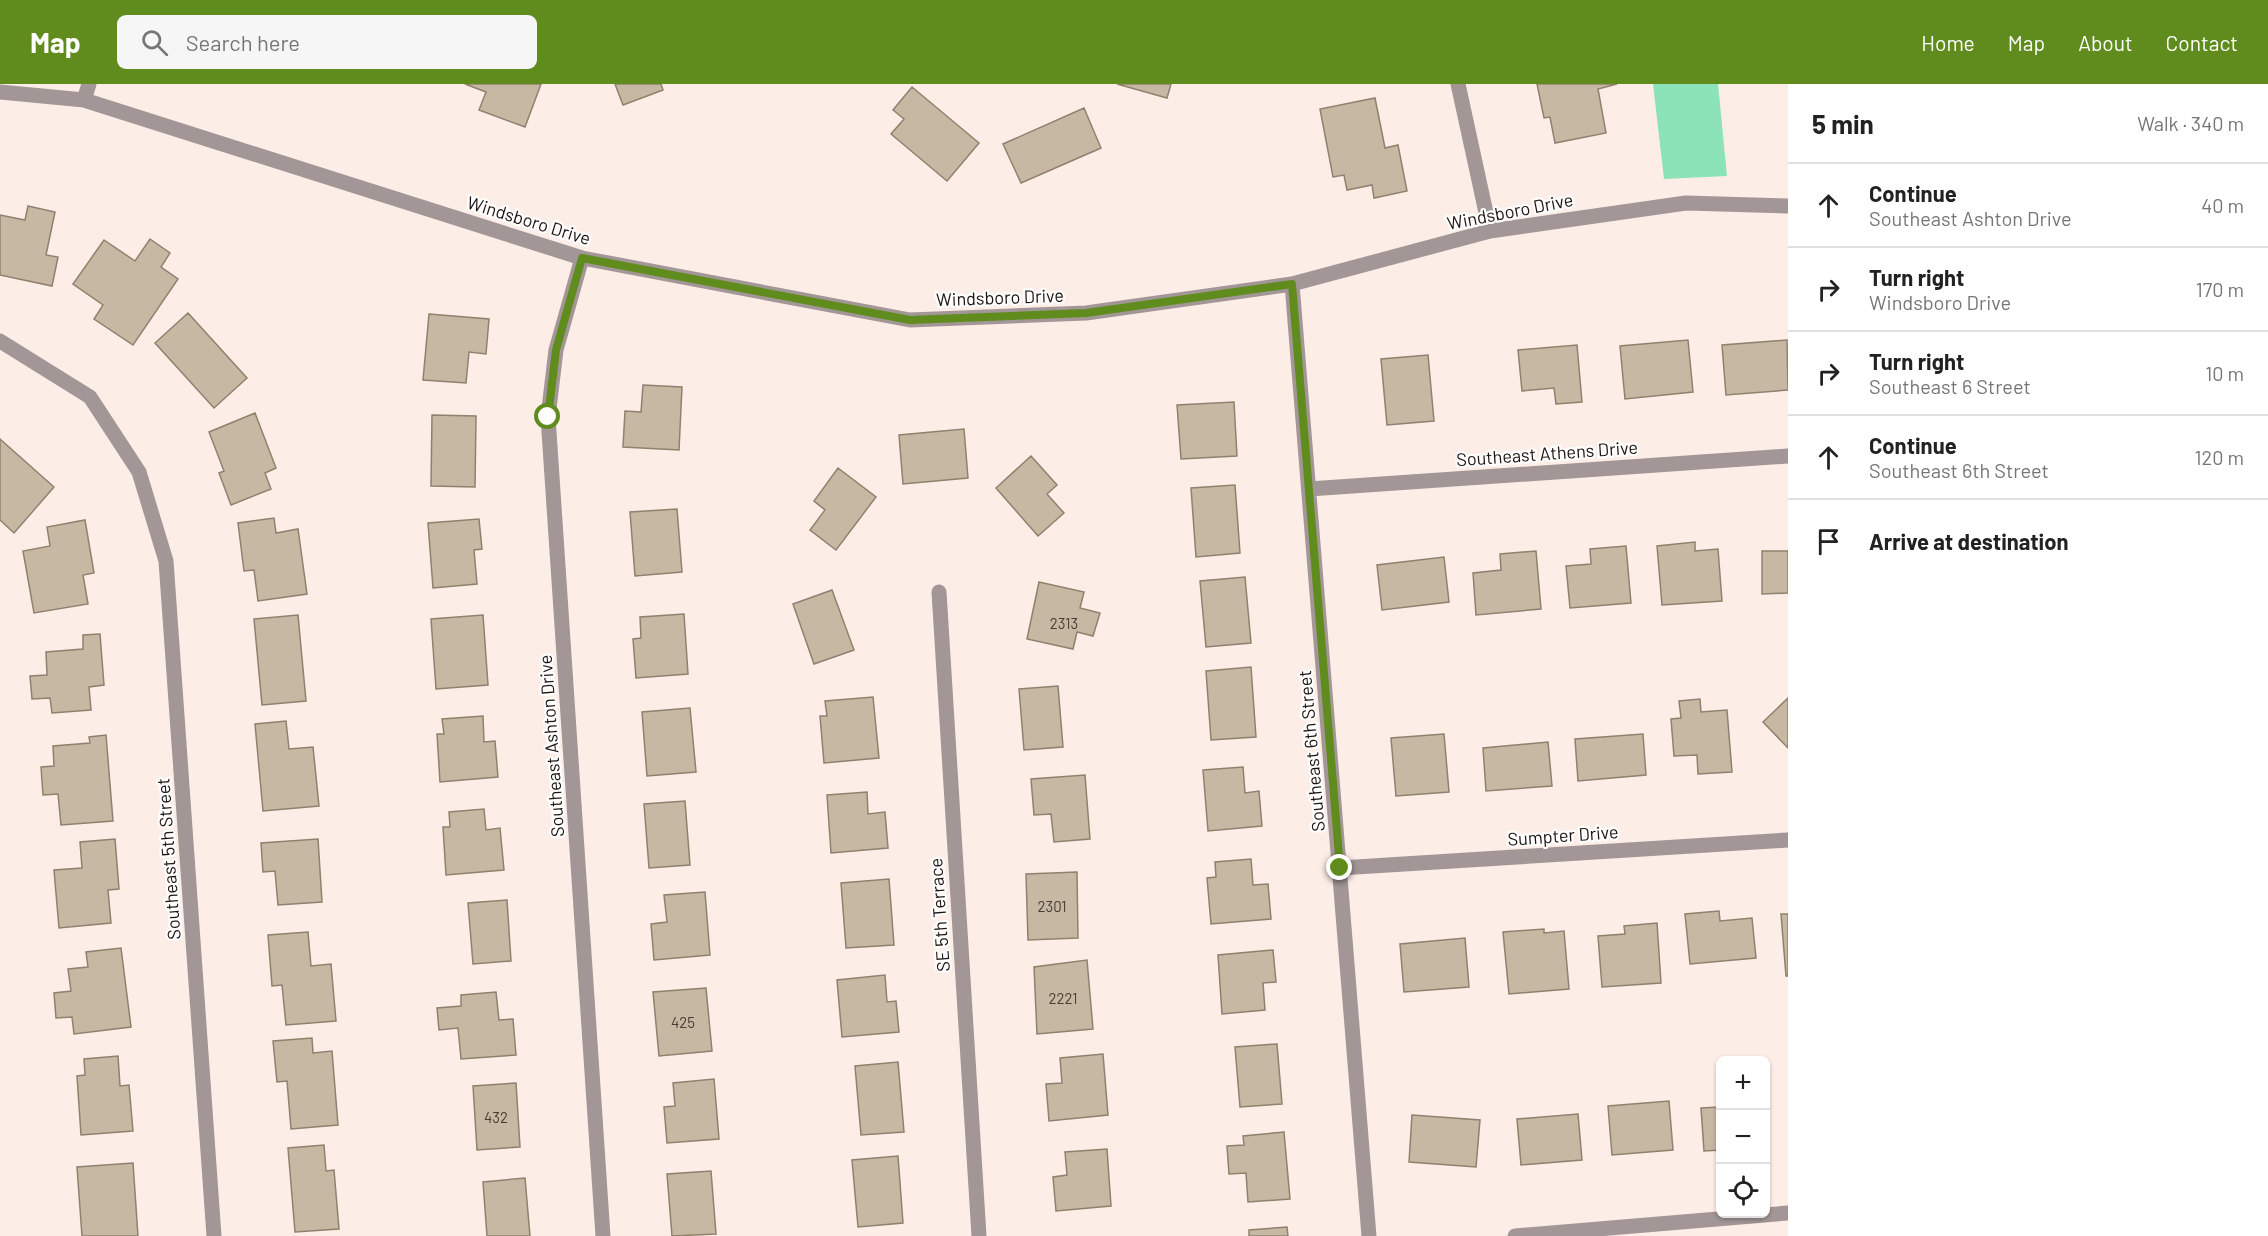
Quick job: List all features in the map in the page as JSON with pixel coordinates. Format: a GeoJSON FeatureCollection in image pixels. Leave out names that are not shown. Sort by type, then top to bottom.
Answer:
{"type":"FeatureCollection","features":[{"type":"Feature","properties":{"kind":"street"},"geometry":{"type":"LineString","coordinates":[[0,92],[84,100],[89,84]]}},
{"type":"Feature","properties":{"kind":"street"},"geometry":{"type":"LineString","coordinates":[[1458,84],[1490,231]]}},
{"type":"Feature","properties":{"kind":"street","name":"Windsboro Drive"},"geometry":{"type":"LineString","coordinates":[[84,100],[582,258],[910,320],[1086,313],[1292,284],[1490,231],[1686,202],[1788,207]]}},
{"type":"Feature","properties":{"kind":"street","name":"Southeast Ashton Drive"},"geometry":{"type":"LineString","coordinates":[[582,258],[556,350],[548,417],[603,1236]]}},
{"type":"Feature","properties":{"kind":"street","name":"Southeast 6th Street"},"geometry":{"type":"LineString","coordinates":[[1292,284],[1370,1236]]}},
{"type":"Feature","properties":{"kind":"street","name":"Southeast 5th Street"},"geometry":{"type":"LineString","coordinates":[[0,341],[90,397],[139,472],[166,561],[214,1236]]}},
{"type":"Feature","properties":{"kind":"street","name":"Southeast Athens Drive"},"geometry":{"type":"LineString","coordinates":[[1309,489],[1788,456]]}},
{"type":"Feature","properties":{"kind":"street","name":"SE 5th Terrace"},"geometry":{"type":"LineString","coordinates":[[939,592],[979,1236]]}},
{"type":"Feature","properties":{"kind":"street","name":"Sumpter Drive"},"geometry":{"type":"LineString","coordinates":[[1340,868],[1788,840]]}},
{"type":"Feature","properties":{"kind":"street"},"geometry":{"type":"LineString","coordinates":[[1515,1236],[1788,1213]]}},
{"type":"Feature","properties":{"kind":"green space"},"geometry":{"type":"Polygon","coordinates":[[[1653,84],[1718,84],[1727,176],[1664,179],[1653,84]]]}},
{"type":"Feature","properties":{"kind":"building"},"geometry":{"type":"Polygon","coordinates":[[[465,84],[541,84],[525,127],[479,110],[486,92],[465,84]]]}},
{"type":"Feature","properties":{"kind":"building"},"geometry":{"type":"Polygon","coordinates":[[[615,84],[661,84],[663,90],[623,105],[615,84]]]}},
{"type":"Feature","properties":{"kind":"building"},"geometry":{"type":"Polygon","coordinates":[[[1117,84],[1171,84],[1167,98],[1117,84]]]}},
{"type":"Feature","properties":{"kind":"building"},"geometry":{"type":"Polygon","coordinates":[[[1537,84],[1617,84],[1598,89],[1606,133],[1555,143],[1550,117],[1544,118],[1537,84]]]}},
{"type":"Feature","properties":{"kind":"building"},"geometry":{"type":"Polygon","coordinates":[[[912,87],[979,143],[947,181],[891,134],[904,119],[893,110],[912,87]]]}},
{"type":"Feature","properties":{"kind":"building"},"geometry":{"type":"Polygon","coordinates":[[[1375,98],[1385,148],[1398,145],[1407,191],[1374,198],[1372,185],[1347,190],[1344,175],[1333,177],[1320,109],[1375,98]]]}},
{"type":"Feature","properties":{"kind":"building"},"geometry":{"type":"Polygon","coordinates":[[[1084,108],[1101,148],[1021,183],[1003,144],[1084,108]]]}},
{"type":"Feature","properties":{"kind":"building"},"geometry":{"type":"Polygon","coordinates":[[[28,206],[55,212],[46,255],[58,257],[52,286],[0,275],[0,215],[25,220],[28,206]]]}},
{"type":"Feature","properties":{"kind":"building"},"geometry":{"type":"Polygon","coordinates":[[[150,239],[170,253],[161,267],[178,279],[133,345],[94,319],[103,305],[73,284],[104,240],[135,261],[150,239]]]}},
{"type":"Feature","properties":{"kind":"building"},"geometry":{"type":"Polygon","coordinates":[[[188,313],[247,378],[214,408],[155,343],[188,313]]]}},
{"type":"Feature","properties":{"kind":"building"},"geometry":{"type":"Polygon","coordinates":[[[429,314],[489,319],[486,354],[469,352],[466,383],[423,380],[429,314]]]}},
{"type":"Feature","properties":{"kind":"building"},"geometry":{"type":"Polygon","coordinates":[[[1688,340],[1693,392],[1625,399],[1620,346],[1688,340]]]}},
{"type":"Feature","properties":{"kind":"building"},"geometry":{"type":"Polygon","coordinates":[[[1787,340],[1788,390],[1726,395],[1722,345],[1787,340]]]}},
{"type":"Feature","properties":{"kind":"building"},"geometry":{"type":"Polygon","coordinates":[[[1577,345],[1582,402],[1556,404],[1554,388],[1522,391],[1518,350],[1577,345]]]}},
{"type":"Feature","properties":{"kind":"building"},"geometry":{"type":"Polygon","coordinates":[[[1428,355],[1434,421],[1387,425],[1381,359],[1428,355]]]}},
{"type":"Feature","properties":{"kind":"building"},"geometry":{"type":"Polygon","coordinates":[[[643,385],[682,387],[679,450],[623,447],[625,411],[641,412],[643,385]]]}},
{"type":"Feature","properties":{"kind":"building"},"geometry":{"type":"Polygon","coordinates":[[[1234,402],[1237,456],[1181,459],[1177,405],[1234,402]]]}},
{"type":"Feature","properties":{"kind":"building"},"geometry":{"type":"Polygon","coordinates":[[[255,413],[276,468],[265,473],[271,489],[231,505],[219,473],[224,471],[209,432],[255,413]]]}},
{"type":"Feature","properties":{"kind":"building"},"geometry":{"type":"Polygon","coordinates":[[[432,415],[476,416],[475,487],[431,486],[432,415]]]}},
{"type":"Feature","properties":{"kind":"building"},"geometry":{"type":"Polygon","coordinates":[[[964,429],[968,478],[903,484],[899,435],[964,429]]]}},
{"type":"Feature","properties":{"kind":"building"},"geometry":{"type":"Polygon","coordinates":[[[0,439],[54,487],[14,533],[0,520],[0,439]]]}},
{"type":"Feature","properties":{"kind":"building"},"geometry":{"type":"Polygon","coordinates":[[[1031,456],[1057,485],[1047,494],[1064,513],[1038,536],[996,488],[1031,456]]]}},
{"type":"Feature","properties":{"kind":"building"},"geometry":{"type":"Polygon","coordinates":[[[838,468],[876,497],[836,550],[810,530],[825,510],[814,501],[838,468]]]}},
{"type":"Feature","properties":{"kind":"building"},"geometry":{"type":"Polygon","coordinates":[[[1235,485],[1240,553],[1196,557],[1191,488],[1235,485]]]}},
{"type":"Feature","properties":{"kind":"building"},"geometry":{"type":"Polygon","coordinates":[[[677,509],[682,572],[635,576],[630,512],[677,509]]]}},
{"type":"Feature","properties":{"kind":"building"},"geometry":{"type":"Polygon","coordinates":[[[274,518],[276,533],[298,529],[307,594],[258,601],[254,570],[244,571],[238,523],[274,518]]]}},
{"type":"Feature","properties":{"kind":"building"},"geometry":{"type":"Polygon","coordinates":[[[479,519],[482,549],[474,550],[477,584],[433,588],[428,523],[479,519]]]}},
{"type":"Feature","properties":{"kind":"building"},"geometry":{"type":"Polygon","coordinates":[[[85,520],[94,573],[83,575],[88,604],[34,613],[23,551],[50,546],[47,527],[85,520]]]}},
{"type":"Feature","properties":{"kind":"building"},"geometry":{"type":"Polygon","coordinates":[[[1695,542],[1695,551],[1718,549],[1722,601],[1662,605],[1657,546],[1695,542]]]}},
{"type":"Feature","properties":{"kind":"building"},"geometry":{"type":"Polygon","coordinates":[[[1626,546],[1631,603],[1570,608],[1566,566],[1591,564],[1590,549],[1626,546]]]}},
{"type":"Feature","properties":{"kind":"building"},"geometry":{"type":"Polygon","coordinates":[[[1536,551],[1541,609],[1476,615],[1473,573],[1501,570],[1500,554],[1536,551]]]}},
{"type":"Feature","properties":{"kind":"building"},"geometry":{"type":"Polygon","coordinates":[[[1762,551],[1788,551],[1788,593],[1762,594],[1762,551]]]}},
{"type":"Feature","properties":{"kind":"building"},"geometry":{"type":"Polygon","coordinates":[[[1444,557],[1449,602],[1382,610],[1377,565],[1444,557]]]}},
{"type":"Feature","properties":{"kind":"building"},"geometry":{"type":"Polygon","coordinates":[[[1245,577],[1251,643],[1206,647],[1200,581],[1245,577]]]}},
{"type":"Feature","properties":{"kind":"building"},"geometry":{"type":"Polygon","coordinates":[[[1039,582],[1084,592],[1080,608],[1100,613],[1093,636],[1077,632],[1073,649],[1027,639],[1039,582]]]}},
{"type":"Feature","properties":{"kind":"building"},"geometry":{"type":"Polygon","coordinates":[[[832,590],[854,650],[814,664],[793,604],[832,590]]]}},
{"type":"Feature","properties":{"kind":"building"},"geometry":{"type":"Polygon","coordinates":[[[684,614],[688,674],[636,678],[633,639],[641,638],[640,617],[684,614]]]}},
{"type":"Feature","properties":{"kind":"building"},"geometry":{"type":"Polygon","coordinates":[[[298,615],[306,701],[262,705],[254,619],[298,615]]]}},
{"type":"Feature","properties":{"kind":"building"},"geometry":{"type":"Polygon","coordinates":[[[483,615],[488,685],[436,689],[431,619],[483,615]]]}},
{"type":"Feature","properties":{"kind":"building"},"geometry":{"type":"Polygon","coordinates":[[[100,634],[104,685],[89,687],[91,710],[52,713],[50,698],[32,699],[30,676],[47,675],[46,652],[83,649],[83,635],[100,634]]]}},
{"type":"Feature","properties":{"kind":"building"},"geometry":{"type":"Polygon","coordinates":[[[1251,667],[1256,737],[1211,740],[1206,671],[1251,667]]]}},
{"type":"Feature","properties":{"kind":"building"},"geometry":{"type":"Polygon","coordinates":[[[1058,686],[1063,747],[1024,750],[1019,689],[1058,686]]]}},
{"type":"Feature","properties":{"kind":"building"},"geometry":{"type":"Polygon","coordinates":[[[873,697],[879,758],[824,763],[820,716],[827,716],[825,701],[873,697]]]}},
{"type":"Feature","properties":{"kind":"building"},"geometry":{"type":"Polygon","coordinates":[[[1788,698],[1788,748],[1763,722],[1788,698]]]}},
{"type":"Feature","properties":{"kind":"building"},"geometry":{"type":"Polygon","coordinates":[[[1700,699],[1701,712],[1727,710],[1732,772],[1698,774],[1697,755],[1674,756],[1671,719],[1681,718],[1679,701],[1700,699]]]}},
{"type":"Feature","properties":{"kind":"building"},"geometry":{"type":"Polygon","coordinates":[[[690,708],[696,772],[647,776],[642,712],[690,708]]]}},
{"type":"Feature","properties":{"kind":"building"},"geometry":{"type":"Polygon","coordinates":[[[483,716],[484,742],[495,741],[498,777],[440,782],[437,734],[444,734],[442,719],[483,716]]]}},
{"type":"Feature","properties":{"kind":"building"},"geometry":{"type":"Polygon","coordinates":[[[286,721],[289,749],[313,747],[319,806],[263,811],[255,724],[286,721]]]}},
{"type":"Feature","properties":{"kind":"building"},"geometry":{"type":"Polygon","coordinates":[[[1444,734],[1449,792],[1396,796],[1391,738],[1444,734]]]}},
{"type":"Feature","properties":{"kind":"building"},"geometry":{"type":"Polygon","coordinates":[[[1643,734],[1646,775],[1578,781],[1575,739],[1643,734]]]}},
{"type":"Feature","properties":{"kind":"building"},"geometry":{"type":"Polygon","coordinates":[[[106,735],[113,821],[61,825],[58,794],[43,795],[41,767],[54,766],[53,746],[90,743],[89,737],[106,735]]]}},
{"type":"Feature","properties":{"kind":"building"},"geometry":{"type":"Polygon","coordinates":[[[1548,742],[1552,786],[1486,791],[1483,748],[1548,742]]]}},
{"type":"Feature","properties":{"kind":"building"},"geometry":{"type":"Polygon","coordinates":[[[1243,767],[1245,793],[1259,791],[1262,826],[1208,831],[1203,770],[1243,767]]]}},
{"type":"Feature","properties":{"kind":"building"},"geometry":{"type":"Polygon","coordinates":[[[1085,775],[1090,839],[1054,842],[1051,814],[1034,815],[1031,779],[1085,775]]]}},
{"type":"Feature","properties":{"kind":"building"},"geometry":{"type":"Polygon","coordinates":[[[867,792],[868,814],[885,812],[888,848],[831,853],[827,795],[867,792]]]}},
{"type":"Feature","properties":{"kind":"building"},"geometry":{"type":"Polygon","coordinates":[[[685,801],[690,865],[649,868],[644,804],[685,801]]]}},
{"type":"Feature","properties":{"kind":"building"},"geometry":{"type":"Polygon","coordinates":[[[484,809],[486,830],[500,828],[504,870],[446,875],[443,827],[450,827],[449,812],[484,809]]]}},
{"type":"Feature","properties":{"kind":"building"},"geometry":{"type":"Polygon","coordinates":[[[115,839],[119,889],[108,890],[111,923],[59,928],[54,870],[82,868],[80,842],[115,839]]]}},
{"type":"Feature","properties":{"kind":"building"},"geometry":{"type":"Polygon","coordinates":[[[318,839],[322,902],[278,905],[275,871],[263,872],[261,843],[318,839]]]}},
{"type":"Feature","properties":{"kind":"building"},"geometry":{"type":"Polygon","coordinates":[[[1251,859],[1253,885],[1268,884],[1271,919],[1211,924],[1207,878],[1216,877],[1215,862],[1251,859]]]}},
{"type":"Feature","properties":{"kind":"building"},"geometry":{"type":"Polygon","coordinates":[[[1077,872],[1078,938],[1028,940],[1026,874],[1077,872]]]}},
{"type":"Feature","properties":{"kind":"building"},"geometry":{"type":"Polygon","coordinates":[[[889,879],[894,945],[846,948],[841,883],[889,879]]]}},
{"type":"Feature","properties":{"kind":"building"},"geometry":{"type":"Polygon","coordinates":[[[705,892],[710,955],[654,960],[651,924],[667,922],[664,895],[705,892]]]}},
{"type":"Feature","properties":{"kind":"building"},"geometry":{"type":"Polygon","coordinates":[[[507,900],[511,961],[473,964],[468,903],[507,900]]]}},
{"type":"Feature","properties":{"kind":"building"},"geometry":{"type":"Polygon","coordinates":[[[1719,911],[1720,921],[1752,918],[1756,958],[1690,964],[1685,914],[1719,911]]]}},
{"type":"Feature","properties":{"kind":"building"},"geometry":{"type":"Polygon","coordinates":[[[1781,914],[1788,914],[1788,976],[1786,976],[1781,914]]]}},
{"type":"Feature","properties":{"kind":"building"},"geometry":{"type":"Polygon","coordinates":[[[1657,923],[1661,983],[1602,987],[1598,936],[1625,934],[1624,926],[1657,923]]]}},
{"type":"Feature","properties":{"kind":"building"},"geometry":{"type":"Polygon","coordinates":[[[1544,929],[1544,933],[1564,931],[1569,989],[1509,994],[1503,932],[1544,929]]]}},
{"type":"Feature","properties":{"kind":"building"},"geometry":{"type":"Polygon","coordinates":[[[308,932],[311,966],[331,964],[336,1021],[286,1025],[282,985],[272,986],[268,935],[308,932]]]}},
{"type":"Feature","properties":{"kind":"building"},"geometry":{"type":"Polygon","coordinates":[[[1465,938],[1469,987],[1404,992],[1400,944],[1465,938]]]}},
{"type":"Feature","properties":{"kind":"building"},"geometry":{"type":"Polygon","coordinates":[[[121,948],[131,1027],[74,1034],[72,1017],[56,1018],[54,993],[71,991],[68,969],[88,967],[86,952],[121,948]]]}},
{"type":"Feature","properties":{"kind":"building"},"geometry":{"type":"Polygon","coordinates":[[[1273,950],[1276,982],[1263,983],[1265,1010],[1222,1014],[1218,955],[1273,950]]]}},
{"type":"Feature","properties":{"kind":"building"},"geometry":{"type":"Polygon","coordinates":[[[1087,960],[1093,1029],[1037,1034],[1034,967],[1087,960]]]}},
{"type":"Feature","properties":{"kind":"building"},"geometry":{"type":"Polygon","coordinates":[[[885,975],[887,1002],[896,1001],[899,1032],[842,1037],[837,980],[885,975]]]}},
{"type":"Feature","properties":{"kind":"building"},"geometry":{"type":"Polygon","coordinates":[[[706,988],[712,1051],[659,1056],[653,992],[706,988]]]}},
{"type":"Feature","properties":{"kind":"building"},"geometry":{"type":"Polygon","coordinates":[[[496,992],[499,1020],[513,1019],[516,1055],[461,1059],[458,1028],[439,1030],[437,1008],[461,1006],[461,995],[496,992]]]}},
{"type":"Feature","properties":{"kind":"building"},"geometry":{"type":"Polygon","coordinates":[[[312,1038],[313,1053],[332,1051],[338,1125],[291,1129],[287,1081],[277,1082],[273,1041],[312,1038]]]}},
{"type":"Feature","properties":{"kind":"building"},"geometry":{"type":"Polygon","coordinates":[[[1277,1044],[1282,1104],[1240,1107],[1235,1047],[1277,1044]]]}},
{"type":"Feature","properties":{"kind":"building"},"geometry":{"type":"Polygon","coordinates":[[[1103,1054],[1108,1115],[1049,1121],[1046,1084],[1062,1083],[1060,1058],[1103,1054]]]}},
{"type":"Feature","properties":{"kind":"building"},"geometry":{"type":"Polygon","coordinates":[[[118,1056],[120,1086],[129,1085],[133,1131],[81,1135],[77,1076],[85,1075],[84,1059],[118,1056]]]}},
{"type":"Feature","properties":{"kind":"building"},"geometry":{"type":"Polygon","coordinates":[[[898,1062],[904,1132],[861,1135],[855,1066],[898,1062]]]}},
{"type":"Feature","properties":{"kind":"building"},"geometry":{"type":"Polygon","coordinates":[[[714,1079],[719,1139],[667,1143],[664,1107],[675,1106],[673,1083],[714,1079]]]}},
{"type":"Feature","properties":{"kind":"building"},"geometry":{"type":"Polygon","coordinates":[[[516,1083],[520,1147],[477,1150],[473,1086],[516,1083]]]}},
{"type":"Feature","properties":{"kind":"building"},"geometry":{"type":"Polygon","coordinates":[[[1669,1101],[1673,1150],[1612,1155],[1608,1106],[1669,1101]]]}},
{"type":"Feature","properties":{"kind":"building"},"geometry":{"type":"Polygon","coordinates":[[[1716,1107],[1716,1150],[1704,1151],[1701,1108],[1716,1107]]]}},
{"type":"Feature","properties":{"kind":"building"},"geometry":{"type":"Polygon","coordinates":[[[1578,1114],[1582,1160],[1521,1165],[1517,1119],[1578,1114]]]}},
{"type":"Feature","properties":{"kind":"building"},"geometry":{"type":"Polygon","coordinates":[[[1412,1115],[1480,1120],[1476,1167],[1409,1162],[1412,1115]]]}},
{"type":"Feature","properties":{"kind":"building"},"geometry":{"type":"Polygon","coordinates":[[[1284,1132],[1290,1199],[1248,1202],[1246,1173],[1229,1174],[1227,1146],[1244,1145],[1243,1136],[1284,1132]]]}},
{"type":"Feature","properties":{"kind":"building"},"geometry":{"type":"Polygon","coordinates":[[[324,1145],[326,1171],[334,1170],[339,1229],[295,1232],[288,1148],[324,1145]]]}},
{"type":"Feature","properties":{"kind":"building"},"geometry":{"type":"Polygon","coordinates":[[[1107,1149],[1111,1206],[1056,1211],[1053,1177],[1067,1175],[1065,1152],[1107,1149]]]}},
{"type":"Feature","properties":{"kind":"building"},"geometry":{"type":"Polygon","coordinates":[[[898,1156],[903,1223],[858,1227],[852,1160],[898,1156]]]}},
{"type":"Feature","properties":{"kind":"building"},"geometry":{"type":"Polygon","coordinates":[[[133,1163],[138,1236],[82,1236],[77,1167],[133,1163]]]}},
{"type":"Feature","properties":{"kind":"building"},"geometry":{"type":"Polygon","coordinates":[[[711,1171],[716,1234],[672,1236],[667,1174],[711,1171]]]}},
{"type":"Feature","properties":{"kind":"building"},"geometry":{"type":"Polygon","coordinates":[[[525,1178],[530,1236],[487,1236],[483,1182],[525,1178]]]}},
{"type":"Feature","properties":{"kind":"building"},"geometry":{"type":"Polygon","coordinates":[[[1287,1227],[1288,1236],[1249,1236],[1249,1230],[1287,1227]]]}},
{"type":"Feature","properties":{"kind":"route"},"geometry":{"type":"LineString","coordinates":[[548,417],[556,350],[582,258],[910,320],[1086,313],[1292,284],[1340,868]]}}]}
